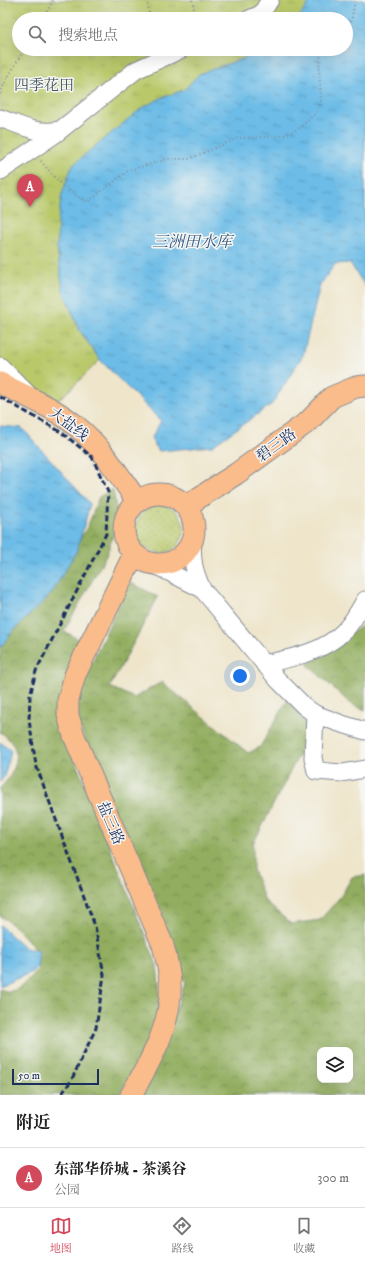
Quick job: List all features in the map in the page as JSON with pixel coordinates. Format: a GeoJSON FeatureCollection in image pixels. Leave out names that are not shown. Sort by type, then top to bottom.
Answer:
{"type":"FeatureCollection","features":[{"type":"Feature","properties":{"kind":"main road","name":"大盐线"},"geometry":{"type":"LineString","coordinates":[[0,383],[62,416],[84,433],[114,468],[138,502]]}},
{"type":"Feature","properties":{"kind":"main road","name":"碧三路"},"geometry":{"type":"LineString","coordinates":[[186,506],[236,474],[309,420],[332,397],[356,386],[365,386]]}},
{"type":"Feature","properties":{"kind":"main road"},"geometry":{"type":"LineString","coordinates":[[162,494],[179,500],[186,506],[193,522],[193,539],[187,550],[177,559],[169,563],[160,564],[143,558],[126,539],[124,527],[127,515],[131,507],[138,502],[149,496],[162,494]]}},
{"type":"Feature","properties":{"kind":"main road","name":"盐三路"},"geometry":{"type":"LineString","coordinates":[[131,1095],[153,1056],[162,1034],[168,1015],[170,980],[163,945],[74,736],[68,714],[68,700],[75,675],[143,558]]}},
{"type":"Feature","properties":{"kind":"street"},"geometry":{"type":"LineString","coordinates":[[262,12],[270,0]]}},
{"type":"Feature","properties":{"kind":"street"},"geometry":{"type":"LineString","coordinates":[[1,171],[59,130],[136,70],[167,56]]}},
{"type":"Feature","properties":{"kind":"street"},"geometry":{"type":"LineString","coordinates":[[0,118],[38,131],[50,132],[59,130]]}},
{"type":"Feature","properties":{"kind":"street"},"geometry":{"type":"LineString","coordinates":[[0,366],[35,401]]}},
{"type":"Feature","properties":{"kind":"street"},"geometry":{"type":"LineString","coordinates":[[193,539],[192,562],[202,590],[264,664],[293,696],[315,714],[365,731]]}},
{"type":"Feature","properties":{"kind":"street"},"geometry":{"type":"LineString","coordinates":[[143,558],[202,590]]}},
{"type":"Feature","properties":{"kind":"street"},"geometry":{"type":"LineString","coordinates":[[264,664],[307,653],[331,642],[344,631],[356,616],[365,600]]}},
{"type":"Feature","properties":{"kind":"street"},"geometry":{"type":"LineString","coordinates":[[315,714],[313,758],[316,771],[342,773],[365,769]]}},
{"type":"Feature","properties":{"kind":"path"},"geometry":{"type":"LineString","coordinates":[[47,12],[53,0]]}},
{"type":"Feature","properties":{"kind":"path"},"geometry":{"type":"LineString","coordinates":[[148,0],[149,12]]}},
{"type":"Feature","properties":{"kind":"path"},"geometry":{"type":"LineString","coordinates":[[192,0],[195,12]]}},
{"type":"Feature","properties":{"kind":"path"},"geometry":{"type":"LineString","coordinates":[[353,12],[355,0]]}},
{"type":"Feature","properties":{"kind":"path"},"geometry":{"type":"LineString","coordinates":[[0,94],[20,56]]}},
{"type":"Feature","properties":{"kind":"path"},"geometry":{"type":"LineString","coordinates":[[48,170],[78,198],[88,202],[129,170],[169,159],[189,159],[238,138],[284,136],[298,129],[316,113],[321,100],[319,67],[320,56]]}},
{"type":"Feature","properties":{"kind":"green space","name":"四季花田"},"geometry":{"type":"Polygon","coordinates":[[[0,0],[311,0],[303,12],[12,12],[12,56],[250,56],[200,74],[184,90],[161,98],[57,248],[63,290],[79,329],[100,360],[58,401],[0,367],[0,0]]]}},
{"type":"Feature","properties":{"kind":"green space"},"geometry":{"type":"Polygon","coordinates":[[[113,489],[116,509],[114,532],[107,554],[64,631],[82,641],[62,728],[157,965],[160,997],[155,1025],[142,1056],[119,1095],[0,1095],[0,989],[11,991],[16,989],[26,983],[38,969],[37,954],[35,949],[15,927],[0,916],[0,788],[15,767],[16,752],[8,738],[0,732],[0,640],[54,581],[87,528],[99,497],[113,489]]]}},
{"type":"Feature","properties":{"kind":"green space"},"geometry":{"type":"Polygon","coordinates":[[[155,505],[165,505],[177,512],[184,524],[184,534],[177,546],[165,553],[155,553],[147,549],[140,542],[136,534],[136,524],[140,516],[147,509],[155,505]]]}},
{"type":"Feature","properties":{"kind":"green space"},"geometry":{"type":"Polygon","coordinates":[[[130,582],[158,597],[110,687],[134,698],[162,682],[248,753],[260,747],[288,699],[311,731],[253,844],[253,870],[265,901],[291,924],[320,920],[341,896],[352,877],[365,875],[365,1095],[141,1095],[173,1018],[185,983],[175,973],[76,717],[80,694],[89,668],[130,582]]]}},
{"type":"Feature","properties":{"kind":"green space"},"geometry":{"type":"Polygon","coordinates":[[[365,624],[365,710],[351,704],[307,664],[365,624]]]}},
{"type":"Feature","properties":{"kind":"water","name":"三洲田水库"},"geometry":{"type":"Polygon","coordinates":[[[311,0],[365,0],[365,286],[350,263],[335,264],[320,285],[303,355],[272,404],[212,446],[159,451],[151,439],[161,421],[100,360],[79,329],[63,290],[57,248],[58,220],[62,194],[72,166],[142,108],[161,98],[184,90],[199,74],[250,56],[353,56],[353,12],[303,12],[311,0]]]}},
{"type":"Feature","properties":{"kind":"water"},"geometry":{"type":"Polygon","coordinates":[[[0,426],[22,428],[90,504],[77,550],[51,594],[12,632],[0,648],[0,426]]]}},
{"type":"Feature","properties":{"kind":"water"},"geometry":{"type":"Polygon","coordinates":[[[0,742],[11,751],[4,777],[0,782],[0,742]]]}},
{"type":"Feature","properties":{"kind":"water"},"geometry":{"type":"Polygon","coordinates":[[[0,925],[25,948],[39,951],[37,967],[32,972],[0,986],[0,925]]]}},
{"type":"Feature","properties":{"kind":"railway"},"geometry":{"type":"LineString","coordinates":[[0,397],[61,432],[92,457],[108,492],[106,534],[36,671],[30,696],[29,720],[36,765],[95,926],[104,975],[96,1028],[71,1081],[61,1095]]}},
{"type":"Feature","properties":{"kind":"place","name":"东部华侨城 - 茶溪谷"},"geometry":{"type":"Point","coordinates":[30,207]}}]}
